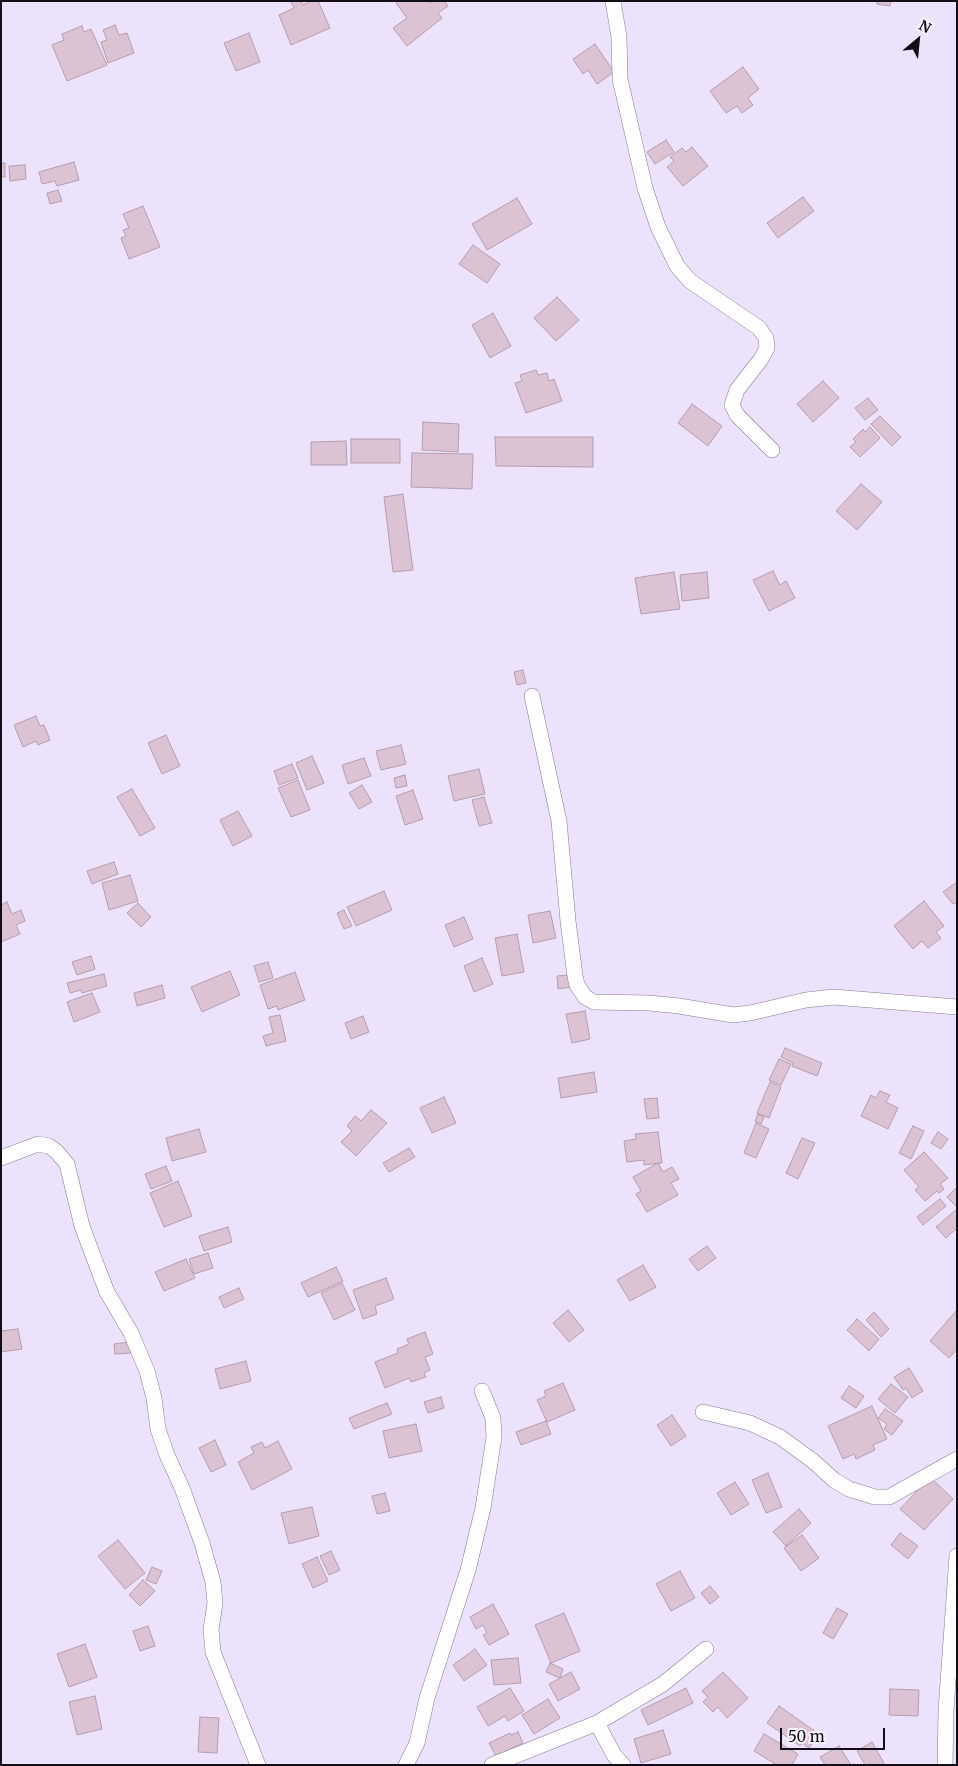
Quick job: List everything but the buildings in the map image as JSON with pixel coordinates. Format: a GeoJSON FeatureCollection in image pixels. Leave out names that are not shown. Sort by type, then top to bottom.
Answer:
{"type":"FeatureCollection","features":[{"type":"Feature","properties":{"kind":"street"},"geometry":{"type":"LineString","coordinates":[[613,1],[619,37],[620,79],[645,188],[658,227],[677,266],[690,281],[759,328],[766,338],[764,354],[737,390],[732,406],[737,415],[772,450]]}},
{"type":"Feature","properties":{"kind":"street"},"geometry":{"type":"LineString","coordinates":[[532,696],[559,821],[575,976],[577,985],[585,997],[594,1002],[649,1003],[732,1015],[750,1013],[806,1000],[833,997],[957,1007]]}},
{"type":"Feature","properties":{"kind":"street"},"geometry":{"type":"LineString","coordinates":[[1,1158],[38,1144],[49,1146],[56,1150],[67,1164],[82,1226],[108,1292],[131,1333],[147,1371],[154,1398],[158,1429],[166,1455],[182,1488],[202,1543],[213,1582],[215,1603],[211,1630],[213,1652],[258,1765]]}},
{"type":"Feature","properties":{"kind":"street"},"geometry":{"type":"LineString","coordinates":[[406,1765],[417,1743],[427,1698],[468,1570],[483,1508],[494,1437],[493,1418],[482,1390]]}},
{"type":"Feature","properties":{"kind":"street"},"geometry":{"type":"LineString","coordinates":[[703,1412],[750,1423],[780,1437],[813,1461],[834,1480],[855,1492],[875,1497],[889,1497],[957,1459]]}},
{"type":"Feature","properties":{"kind":"street"},"geometry":{"type":"LineString","coordinates":[[945,1765],[946,1711],[957,1556]]}},
{"type":"Feature","properties":{"kind":"street"},"geometry":{"type":"LineString","coordinates":[[492,1765],[597,1723],[663,1684],[706,1650]]}},
{"type":"Feature","properties":{"kind":"street"},"geometry":{"type":"LineString","coordinates":[[597,1723],[614,1755],[623,1765]]}}]}
